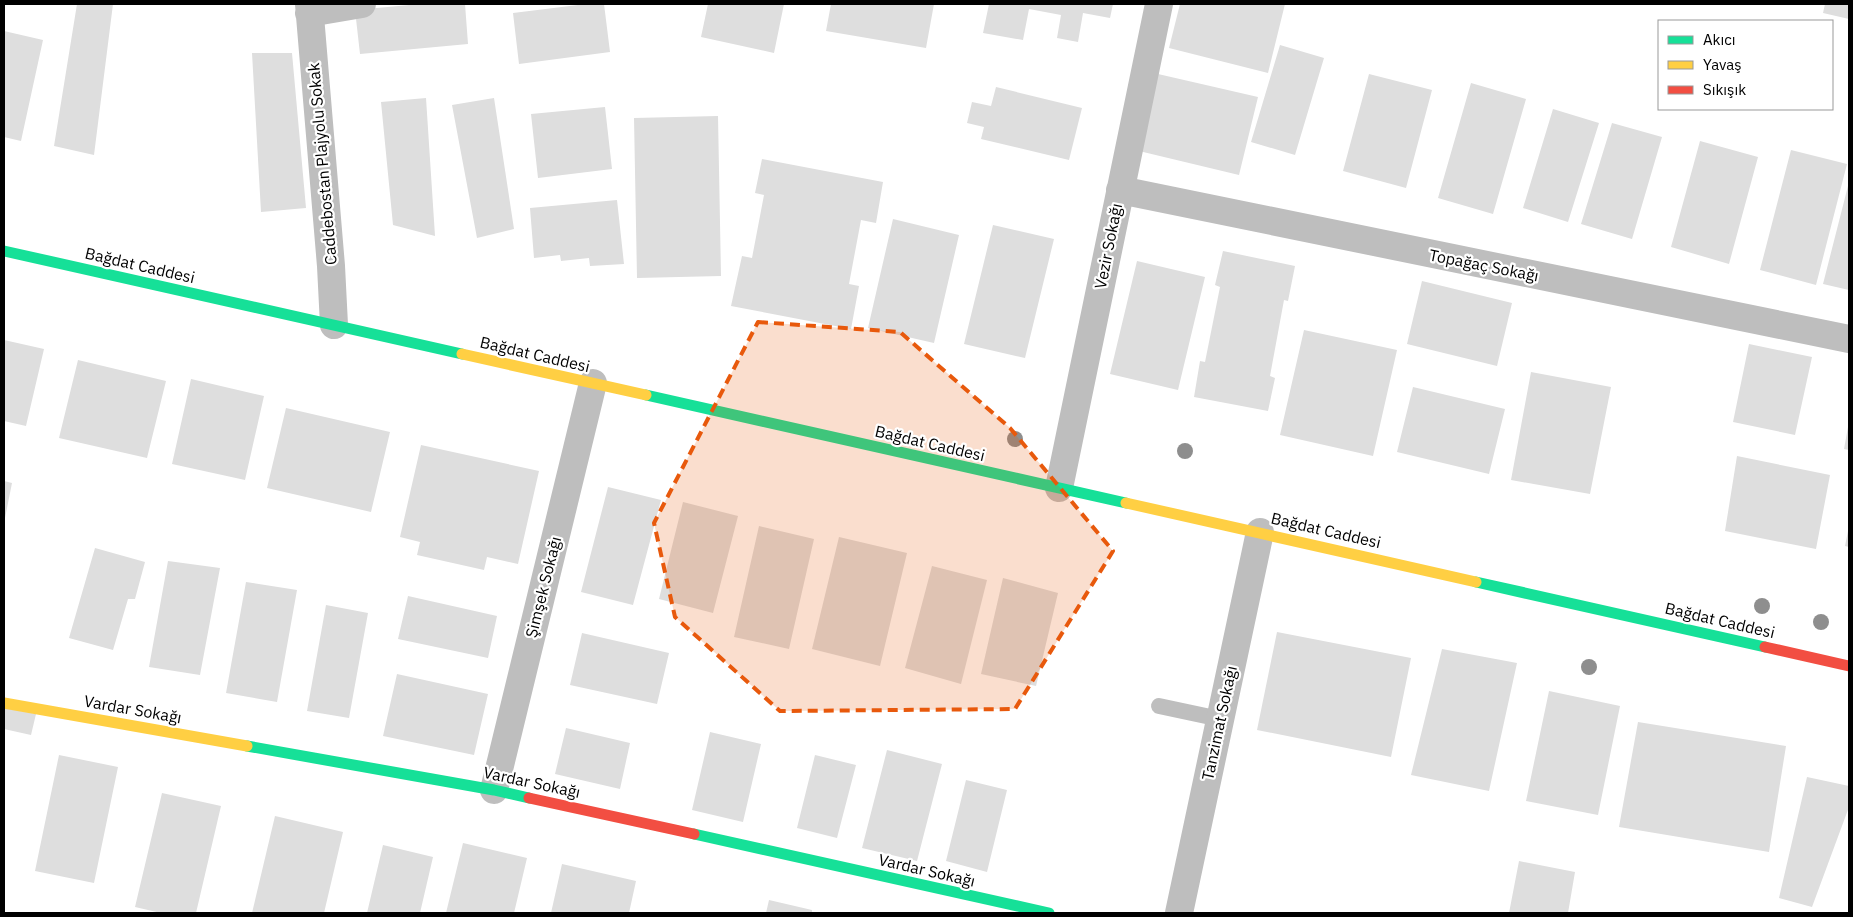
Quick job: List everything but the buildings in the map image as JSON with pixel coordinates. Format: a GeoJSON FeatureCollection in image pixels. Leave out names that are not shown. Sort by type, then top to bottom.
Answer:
{"type":"FeatureCollection","features":[{"type":"Feature","properties":{"kind":"main road","name":"Bağdat Caddesi"},"geometry":{"type":"LineString","coordinates":[[4,251],[1849,666]]}},
{"type":"Feature","properties":{"kind":"main road","name":"Vardar Sokağı"},"geometry":{"type":"LineString","coordinates":[[4,703],[494,790],[1049,913]]}},
{"type":"Feature","properties":{"kind":"street"},"geometry":{"type":"LineString","coordinates":[[309,8],[362,4]]}},
{"type":"Feature","properties":{"kind":"street","name":"Vezir Sokağı"},"geometry":{"type":"LineString","coordinates":[[1059,488],[1159,4]]}},
{"type":"Feature","properties":{"kind":"street","name":"Caddebostan Plajyolu Sokak"},"geometry":{"type":"LineString","coordinates":[[309,8],[331,266],[334,325]]}},
{"type":"Feature","properties":{"kind":"street","name":"Topağaç Sokağı"},"geometry":{"type":"LineString","coordinates":[[1120,190],[1849,339]]}},
{"type":"Feature","properties":{"kind":"street","name":"Şimşek Sokağı"},"geometry":{"type":"LineString","coordinates":[[494,790],[592,383]]}},
{"type":"Feature","properties":{"kind":"street","name":"Tanzimat Sokağı"},"geometry":{"type":"LineString","coordinates":[[1179,913],[1260,532]]}},
{"type":"Feature","properties":{"kind":"lane"},"geometry":{"type":"LineString","coordinates":[[1159,706],[1220,719]]}},
{"type":"Feature","properties":{"kind":"highlighted area"},"geometry":{"type":"Polygon","coordinates":[[[758,322],[900,332],[1010,428],[1113,551],[1015,709],[780,711],[675,617],[654,523],[758,322]]]}},
{"type":"Feature","properties":{"kind":"traffic: fast"},"geometry":{"type":"LineString","coordinates":[[4,251],[462,354]]}},
{"type":"Feature","properties":{"kind":"traffic: fast"},"geometry":{"type":"LineString","coordinates":[[646,395],[1126,503]]}},
{"type":"Feature","properties":{"kind":"traffic: fast"},"geometry":{"type":"LineString","coordinates":[[1476,582],[1765,647]]}},
{"type":"Feature","properties":{"kind":"traffic: fast"},"geometry":{"type":"LineString","coordinates":[[247,746],[494,790],[529,798]]}},
{"type":"Feature","properties":{"kind":"traffic: fast"},"geometry":{"type":"LineString","coordinates":[[694,834],[1049,913]]}},
{"type":"Feature","properties":{"kind":"traffic: slow"},"geometry":{"type":"LineString","coordinates":[[462,354],[646,395]]}},
{"type":"Feature","properties":{"kind":"traffic: slow"},"geometry":{"type":"LineString","coordinates":[[1126,503],[1476,582]]}},
{"type":"Feature","properties":{"kind":"traffic: slow"},"geometry":{"type":"LineString","coordinates":[[4,703],[247,746]]}},
{"type":"Feature","properties":{"kind":"traffic: jam"},"geometry":{"type":"LineString","coordinates":[[1765,647],[1849,666]]}},
{"type":"Feature","properties":{"kind":"traffic: jam"},"geometry":{"type":"LineString","coordinates":[[529,798],[694,834]]}}]}
